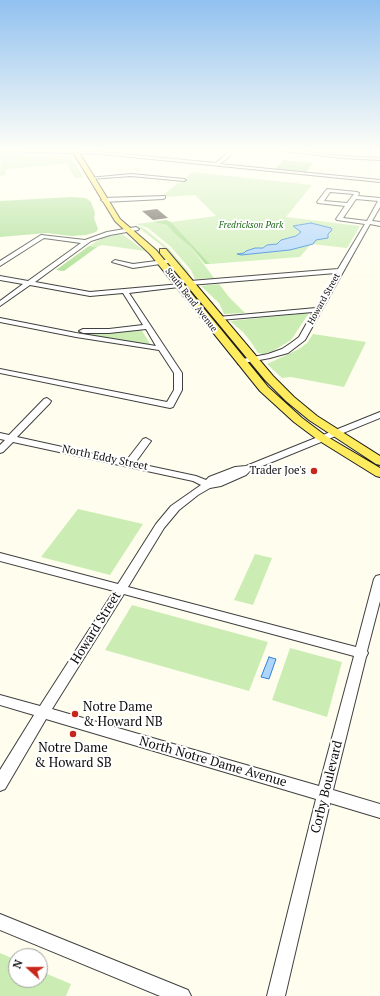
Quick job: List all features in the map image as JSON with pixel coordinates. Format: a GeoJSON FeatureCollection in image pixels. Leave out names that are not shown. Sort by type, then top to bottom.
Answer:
{"type":"FeatureCollection","features":[{"type":"Feature","properties":{"kind":"main road","name":"South Bend Avenue"},"geometry":{"type":"LineString","coordinates":[[106,195],[111,201]]}},
{"type":"Feature","properties":{"kind":"main road","name":"South Bend Avenue"},"geometry":{"type":"LineString","coordinates":[[108,195],[117,220],[160,247],[273,383],[313,418],[335,432]]}},
{"type":"Feature","properties":{"kind":"main road","name":"South Bend Avenue"},"geometry":{"type":"LineString","coordinates":[[126,218],[131,230],[162,262],[241,362],[279,404],[322,438]]}},
{"type":"Feature","properties":{"kind":"main road"},"geometry":{"type":"LineString","coordinates":[[335,432],[380,461]]}},
{"type":"Feature","properties":{"kind":"main road"},"geometry":{"type":"LineString","coordinates":[[322,438],[380,474]]}},
{"type":"Feature","properties":{"kind":"street"},"geometry":{"type":"LineString","coordinates":[[325,195],[320,202],[349,205]]}},
{"type":"Feature","properties":{"kind":"street"},"geometry":{"type":"LineString","coordinates":[[355,195],[339,220],[380,224]]}},
{"type":"Feature","properties":{"kind":"street"},"geometry":{"type":"LineString","coordinates":[[357,195],[380,201]]}},
{"type":"Feature","properties":{"kind":"street"},"geometry":{"type":"LineString","coordinates":[[111,201],[163,197]]}},
{"type":"Feature","properties":{"kind":"street","name":"Howard Street"},"geometry":{"type":"LineString","coordinates":[[241,362],[270,356],[294,345],[305,333],[380,201]]}},
{"type":"Feature","properties":{"kind":"street"},"geometry":{"type":"LineString","coordinates":[[0,304],[86,242],[103,234],[131,230]]}},
{"type":"Feature","properties":{"kind":"street"},"geometry":{"type":"LineString","coordinates":[[0,264],[43,236],[86,242]]}},
{"type":"Feature","properties":{"kind":"street"},"geometry":{"type":"LineString","coordinates":[[115,262],[133,266],[172,261]]}},
{"type":"Feature","properties":{"kind":"street"},"geometry":{"type":"LineString","coordinates":[[190,283],[340,271]]}},
{"type":"Feature","properties":{"kind":"street"},"geometry":{"type":"LineString","coordinates":[[0,278],[90,294],[125,292],[179,285]]}},
{"type":"Feature","properties":{"kind":"street"},"geometry":{"type":"LineString","coordinates":[[0,371],[170,405],[178,390],[179,377],[174,366],[125,292]]}},
{"type":"Feature","properties":{"kind":"street"},"geometry":{"type":"LineString","coordinates":[[220,318],[318,310]]}},
{"type":"Feature","properties":{"kind":"street"},"geometry":{"type":"LineString","coordinates":[[0,320],[154,348],[162,348]]}},
{"type":"Feature","properties":{"kind":"street"},"geometry":{"type":"LineString","coordinates":[[62,332],[109,331],[148,327]]}},
{"type":"Feature","properties":{"kind":"street"},"geometry":{"type":"LineString","coordinates":[[0,450],[47,401]]}},
{"type":"Feature","properties":{"kind":"street"},"geometry":{"type":"LineString","coordinates":[[335,432],[380,415]]}},
{"type":"Feature","properties":{"kind":"street","name":"Howard Street"},"geometry":{"type":"LineString","coordinates":[[0,784],[43,712],[152,538],[170,514],[194,493],[208,485],[226,481],[243,473],[247,469],[335,432]]}},
{"type":"Feature","properties":{"kind":"street","name":"North Eddy Street"},"geometry":{"type":"LineString","coordinates":[[0,436],[196,479],[208,485]]}},
{"type":"Feature","properties":{"kind":"street"},"geometry":{"type":"LineString","coordinates":[[129,464],[146,441]]}},
{"type":"Feature","properties":{"kind":"street"},"geometry":{"type":"LineString","coordinates":[[0,557],[362,653]]}},
{"type":"Feature","properties":{"kind":"street","name":"Corby Boulevard"},"geometry":{"type":"LineString","coordinates":[[276,996],[324,794],[362,653],[380,578]]}},
{"type":"Feature","properties":{"kind":"street","name":"North Notre Dame Avenue"},"geometry":{"type":"LineString","coordinates":[[0,700],[380,811]]}},
{"type":"Feature","properties":{"kind":"street"},"geometry":{"type":"LineString","coordinates":[[0,922],[182,996]]}},
{"type":"Feature","properties":{"kind":"green space","name":"Fredrickson Park"},"geometry":{"type":"Polygon","coordinates":[[[165,195],[188,195],[167,197],[165,195]]]}},
{"type":"Feature","properties":{"kind":"green space","name":"Fredrickson Park"},"geometry":{"type":"Polygon","coordinates":[[[195,195],[303,195],[286,217],[360,226],[347,248],[311,244],[300,257],[210,264],[171,222],[216,216],[195,195]]]}},
{"type":"Feature","properties":{"kind":"green space"},"geometry":{"type":"Polygon","coordinates":[[[72,197],[86,198],[91,202],[98,229],[96,232],[86,235],[71,236],[47,233],[0,237],[0,201],[72,197]]]}},
{"type":"Feature","properties":{"kind":"green space"},"geometry":{"type":"Polygon","coordinates":[[[166,220],[171,222],[210,264],[205,264],[191,247],[176,235],[167,225],[152,222],[166,220]]]}},
{"type":"Feature","properties":{"kind":"green space"},"geometry":{"type":"Polygon","coordinates":[[[152,222],[167,225],[176,235],[191,247],[214,278],[195,279],[191,270],[170,246],[148,228],[136,224],[152,222]]]}},
{"type":"Feature","properties":{"kind":"green space"},"geometry":{"type":"Polygon","coordinates":[[[135,225],[144,228],[169,249],[187,270],[192,279],[161,245],[135,225]]]}},
{"type":"Feature","properties":{"kind":"green space"},"geometry":{"type":"Polygon","coordinates":[[[122,234],[145,251],[102,245],[97,247],[89,246],[104,237],[122,234]]]}},
{"type":"Feature","properties":{"kind":"green space"},"geometry":{"type":"Polygon","coordinates":[[[89,246],[97,247],[64,271],[56,270],[89,246]]]}},
{"type":"Feature","properties":{"kind":"green space"},"geometry":{"type":"Polygon","coordinates":[[[219,284],[229,297],[245,313],[224,314],[219,303],[201,286],[219,284]]]}},
{"type":"Feature","properties":{"kind":"green space"},"geometry":{"type":"Polygon","coordinates":[[[309,313],[291,340],[273,351],[263,354],[258,353],[243,332],[230,321],[309,313]]]}},
{"type":"Feature","properties":{"kind":"green space"},"geometry":{"type":"Polygon","coordinates":[[[141,329],[152,347],[77,333],[91,333],[141,329]]]}},
{"type":"Feature","properties":{"kind":"green space"},"geometry":{"type":"Polygon","coordinates":[[[313,334],[366,342],[344,387],[291,377],[282,378],[267,364],[299,349],[307,343],[313,334]]]}},
{"type":"Feature","properties":{"kind":"green space"},"geometry":{"type":"Polygon","coordinates":[[[78,509],[143,524],[110,575],[41,557],[78,509]]]}},
{"type":"Feature","properties":{"kind":"green space"},"geometry":{"type":"Polygon","coordinates":[[[255,554],[272,558],[253,605],[234,600],[255,554]]]}},
{"type":"Feature","properties":{"kind":"green space"},"geometry":{"type":"Polygon","coordinates":[[[132,605],[268,642],[249,691],[105,650],[132,605]]]}},
{"type":"Feature","properties":{"kind":"green space"},"geometry":{"type":"Polygon","coordinates":[[[290,648],[342,662],[327,717],[272,700],[290,648]]]}},
{"type":"Feature","properties":{"kind":"green space"},"geometry":{"type":"Polygon","coordinates":[[[0,953],[8,956],[8,988],[48,988],[48,974],[71,984],[66,996],[0,996],[0,953]]]}},
{"type":"Feature","properties":{"kind":"water"},"geometry":{"type":"Polygon","coordinates":[[[311,223],[331,228],[332,230],[328,234],[328,238],[316,240],[313,244],[290,250],[241,255],[237,254],[244,253],[255,248],[263,248],[267,245],[277,244],[281,240],[296,236],[301,232],[293,226],[311,223]]]}},
{"type":"Feature","properties":{"kind":"water"},"geometry":{"type":"Polygon","coordinates":[[[269,657],[276,659],[269,679],[261,677],[269,657]]]}},
{"type":"Feature","properties":{"kind":"building"},"geometry":{"type":"Polygon","coordinates":[[[157,209],[168,218],[153,220],[142,211],[157,209]]]}},
{"type":"Feature","properties":{"kind":"place","name":"Trader Joe's"},"geometry":{"type":"Point","coordinates":[314,471]}},
{"type":"Feature","properties":{"kind":"place","name":"Notre Dame & Howard NB"},"geometry":{"type":"Point","coordinates":[75,714]}},
{"type":"Feature","properties":{"kind":"place","name":"Notre Dame & Howard SB"},"geometry":{"type":"Point","coordinates":[73,734]}}]}
